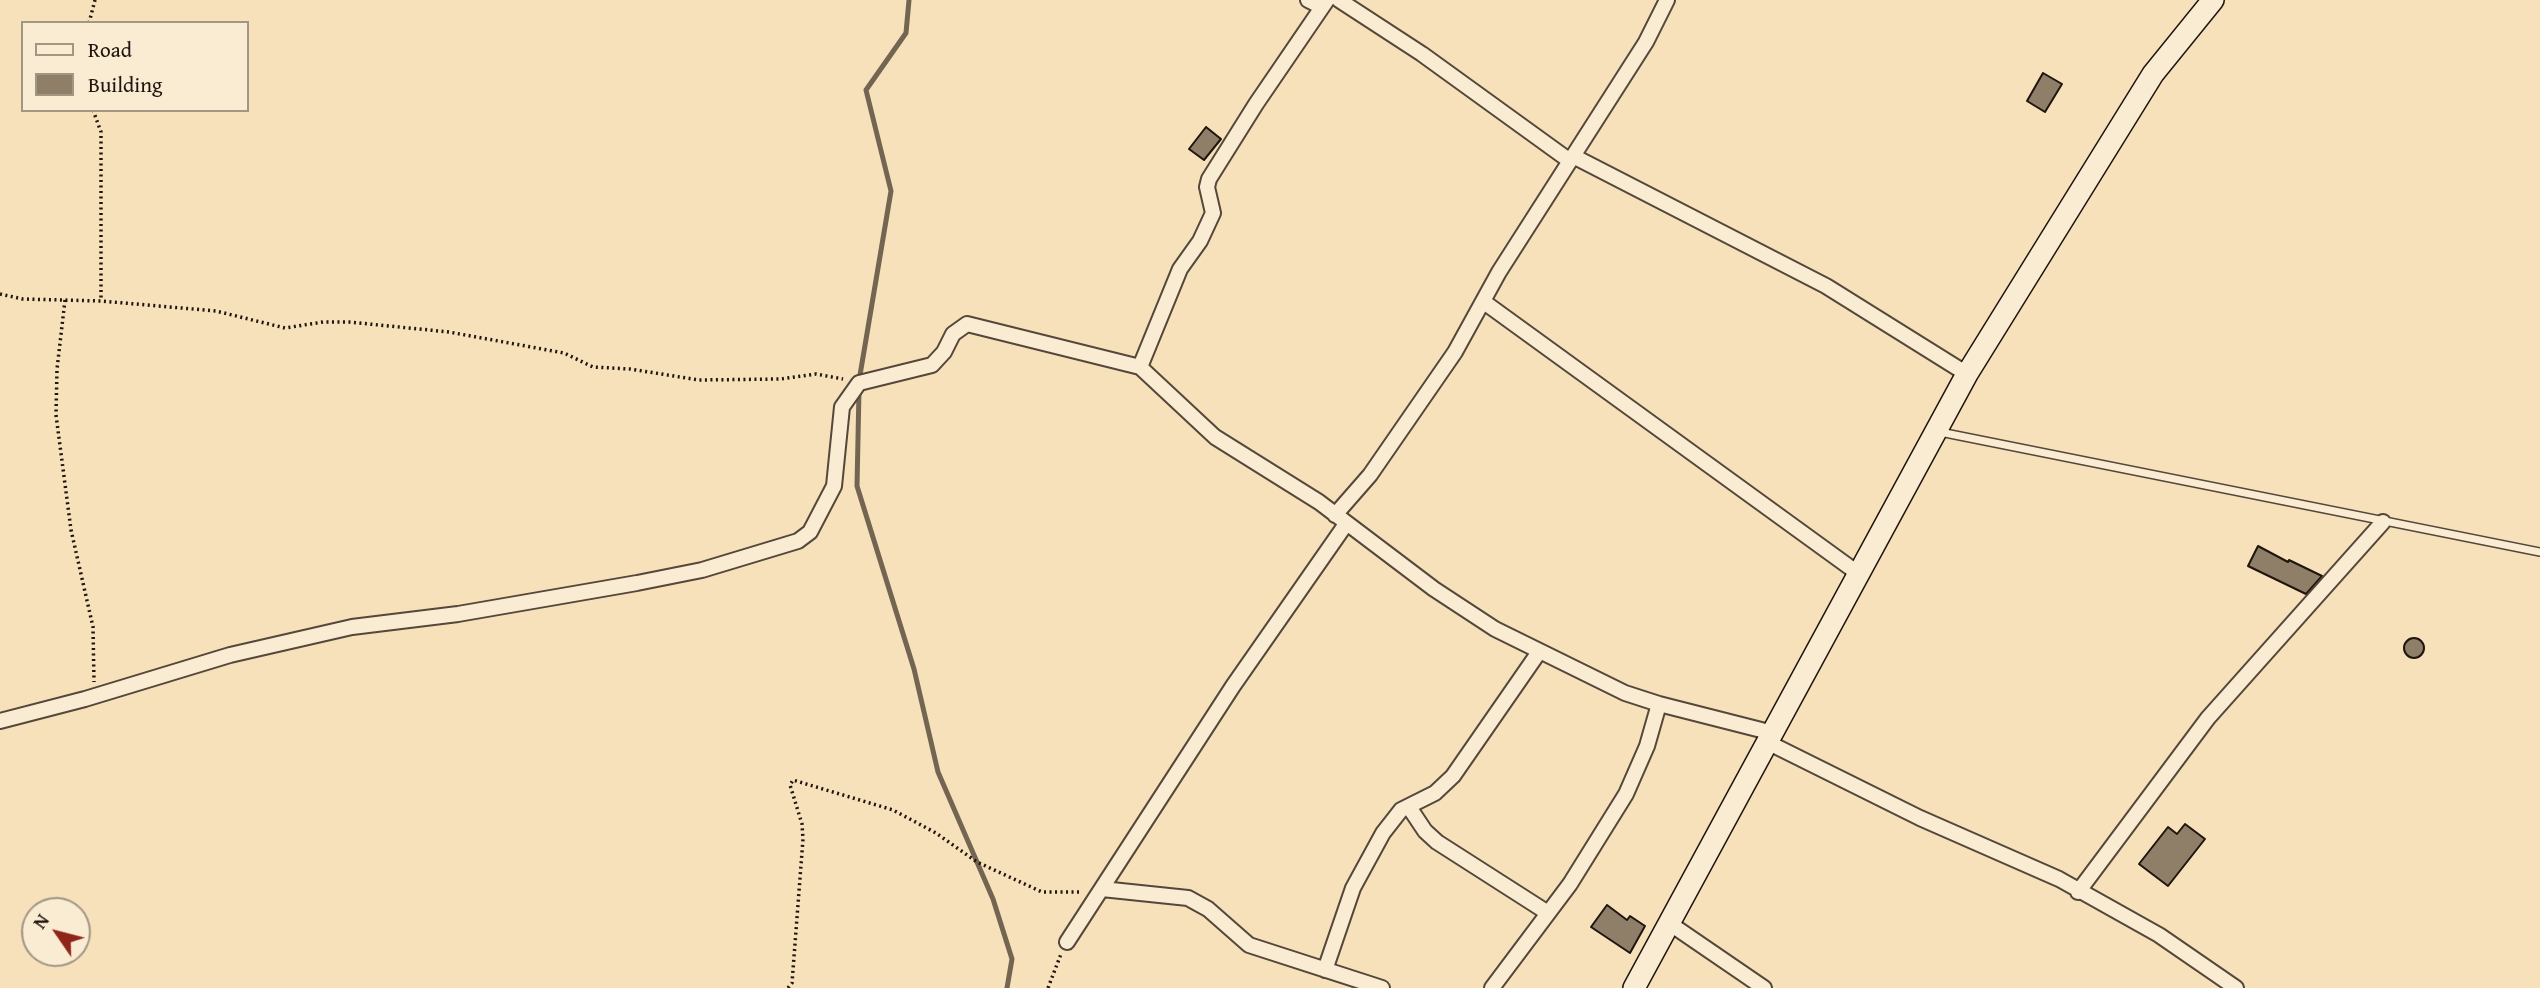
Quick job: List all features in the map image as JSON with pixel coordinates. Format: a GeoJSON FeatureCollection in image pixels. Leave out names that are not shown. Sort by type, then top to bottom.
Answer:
{"type":"FeatureCollection","features":[{"type":"Feature","properties":{"kind":"street"},"geometry":{"type":"LineString","coordinates":[[1140,367],[1180,269],[1200,242],[1213,213],[1207,187],[1209,179],[1325,3],[1308,0]]}},
{"type":"Feature","properties":{"kind":"street"},"geometry":{"type":"LineString","coordinates":[[1339,0],[1422,54],[1572,159],[1826,286],[1967,374]]}},
{"type":"Feature","properties":{"kind":"street"},"geometry":{"type":"LineString","coordinates":[[1067,942],[1341,519],[1455,352],[1499,272],[1646,42],[1667,0]]}},
{"type":"Feature","properties":{"kind":"street"},"geometry":{"type":"LineString","coordinates":[[1634,988],[1967,374],[2153,75],[2213,0]]}},
{"type":"Feature","properties":{"kind":"street"},"geometry":{"type":"LineString","coordinates":[[1484,302],[1859,574]]}},
{"type":"Feature","properties":{"kind":"street"},"geometry":{"type":"LineString","coordinates":[[0,721],[85,699],[230,655],[352,627],[458,614],[637,583],[702,570],[798,541],[810,532],[834,486],[842,407],[859,383],[932,365],[944,352],[953,334],[967,324],[1140,367],[1214,437],[1341,519],[1434,589],[1495,629],[1625,693],[1771,738],[1920,818],[2059,879],[2159,935],[2236,988]]}},
{"type":"Feature","properties":{"kind":"street"},"geometry":{"type":"LineString","coordinates":[[2078,892],[2208,718],[2383,522]]}},
{"type":"Feature","properties":{"kind":"street"},"geometry":{"type":"LineString","coordinates":[[1325,970],[1353,888],[1370,854],[1401,810],[1435,793],[1453,776],[1539,652]]}},
{"type":"Feature","properties":{"kind":"street"},"geometry":{"type":"LineString","coordinates":[[1492,988],[1548,913],[1626,794],[1647,746],[1659,704]]}},
{"type":"Feature","properties":{"kind":"street"},"geometry":{"type":"LineString","coordinates":[[1409,807],[1424,831],[1437,842],[1548,913]]}},
{"type":"Feature","properties":{"kind":"street"},"geometry":{"type":"LineString","coordinates":[[1102,889],[1188,898],[1208,909],[1249,945],[1382,988]]}},
{"type":"Feature","properties":{"kind":"street"},"geometry":{"type":"LineString","coordinates":[[1669,923],[1764,988]]}},
{"type":"Feature","properties":{"kind":"lane"},"geometry":{"type":"LineString","coordinates":[[1937,431],[2540,552]]}},
{"type":"Feature","properties":{"kind":"path"},"geometry":{"type":"LineString","coordinates":[[89,21],[94,0]]}},
{"type":"Feature","properties":{"kind":"path"},"geometry":{"type":"LineString","coordinates":[[94,112],[101,132],[101,301]]}},
{"type":"Feature","properties":{"kind":"path"},"geometry":{"type":"LineString","coordinates":[[0,294],[23,299],[101,301],[216,311],[285,328],[323,321],[449,332],[564,353],[593,367],[630,369],[699,380],[781,379],[816,374],[859,383]]}},
{"type":"Feature","properties":{"kind":"path"},"geometry":{"type":"LineString","coordinates":[[65,300],[57,369],[56,415],[71,530],[93,627],[96,668],[94,683],[85,699]]}},
{"type":"Feature","properties":{"kind":"path"},"geometry":{"type":"LineString","coordinates":[[788,988],[792,983],[803,839],[802,824],[790,785],[793,780],[893,810],[936,833],[977,862],[1042,892],[1066,894],[1102,889]]}},
{"type":"Feature","properties":{"kind":"path"},"geometry":{"type":"LineString","coordinates":[[1048,988],[1067,942]]}},
{"type":"Feature","properties":{"kind":"building"},"geometry":{"type":"Polygon","coordinates":[[[2043,73],[2062,84],[2045,112],[2027,101],[2043,73]]]}},
{"type":"Feature","properties":{"kind":"building"},"geometry":{"type":"Polygon","coordinates":[[[1206,127],[1221,139],[1204,160],[1189,149],[1206,127]]]}},
{"type":"Feature","properties":{"kind":"building"},"geometry":{"type":"Polygon","coordinates":[[[2258,546],[2322,576],[2306,594],[2248,566],[2258,546]]]}},
{"type":"Feature","properties":{"kind":"building"},"geometry":{"type":"Polygon","coordinates":[[[2414,638],[2421,641],[2424,648],[2421,655],[2414,658],[2407,655],[2404,648],[2407,641],[2414,638]]]}},
{"type":"Feature","properties":{"kind":"building"},"geometry":{"type":"Polygon","coordinates":[[[2185,824],[2205,839],[2168,886],[2139,864],[2168,827],[2177,834],[2185,824]]]}},
{"type":"Feature","properties":{"kind":"building"},"geometry":{"type":"Polygon","coordinates":[[[1607,905],[1627,920],[1630,916],[1645,926],[1630,953],[1591,927],[1607,905]]]}},
{"type":"Feature","properties":{"kind":"waterway"},"geometry":{"type":"LineString","coordinates":[[859,381],[891,191],[866,90],[906,33],[909,0]]}},
{"type":"Feature","properties":{"kind":"waterway"},"geometry":{"type":"LineString","coordinates":[[859,391],[857,486],[914,669],[938,772],[993,899],[1012,959],[1007,988]]}}]}
